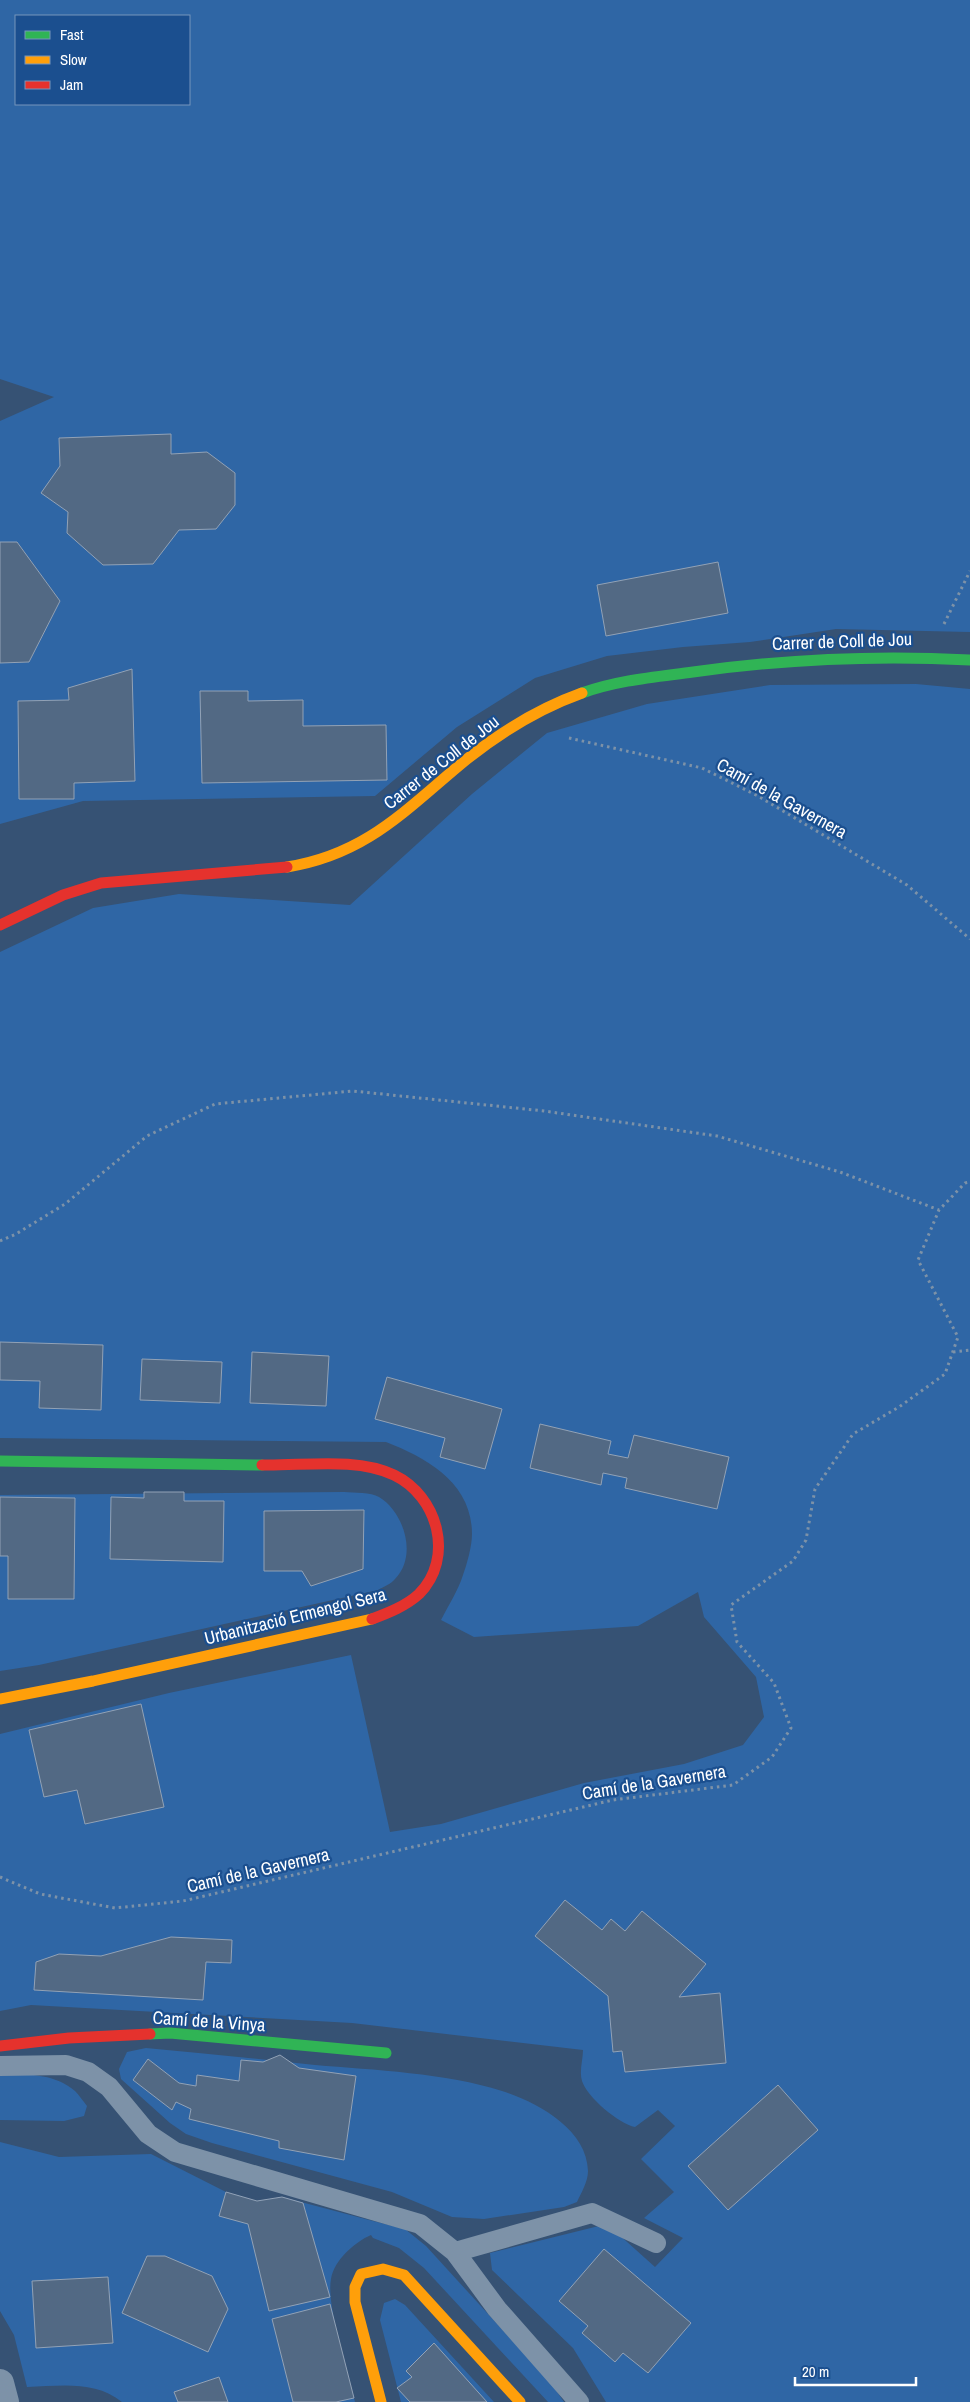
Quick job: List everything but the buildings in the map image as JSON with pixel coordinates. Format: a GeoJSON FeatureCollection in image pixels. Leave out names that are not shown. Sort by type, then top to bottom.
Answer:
{"type":"FeatureCollection","features":[{"type":"Feature","properties":{"kind":"street","name":"Carrer de Coll de Jou"},"geometry":{"type":"LineString","coordinates":[[0,925],[41,905],[98,883],[155,877],[282,870],[329,858],[364,842],[391,823],[431,788],[488,743],[557,703],[607,685],[758,662],[817,657],[928,657],[970,660]]}},
{"type":"Feature","properties":{"kind":"street","name":"Urbanització Ermengol Sera"},"geometry":{"type":"LineString","coordinates":[[0,1461],[210,1463],[367,1468],[394,1475],[419,1492],[433,1511],[440,1532],[438,1554],[431,1582],[415,1598],[396,1610],[372,1619],[92,1681],[0,1699]]}},
{"type":"Feature","properties":{"kind":"street","name":"Camí de la Vinya"},"geometry":{"type":"LineString","coordinates":[[0,2046],[69,2038],[170,2033],[386,2053]]}},
{"type":"Feature","properties":{"kind":"street"},"geometry":{"type":"LineString","coordinates":[[381,2402],[358,2318],[354,2287],[361,2274],[377,2268],[391,2268],[404,2275],[520,2402]]}},
{"type":"Feature","properties":{"kind":"street"},"geometry":{"type":"LineString","coordinates":[[0,2383],[5,2402]]}},
{"type":"Feature","properties":{"kind":"lane"},"geometry":{"type":"LineString","coordinates":[[0,2066],[66,2064],[88,2072],[109,2087],[148,2134],[174,2152],[420,2224],[455,2252],[497,2309],[579,2402]]}},
{"type":"Feature","properties":{"kind":"lane"},"geometry":{"type":"LineString","coordinates":[[455,2252],[592,2213],[656,2243]]}},
{"type":"Feature","properties":{"kind":"path"},"geometry":{"type":"LineString","coordinates":[[928,657],[970,571]]}},
{"type":"Feature","properties":{"kind":"path","name":"Camí de la Gavernera"},"geometry":{"type":"LineString","coordinates":[[534,716],[547,733],[702,768],[758,796],[906,885],[970,939]]}},
{"type":"Feature","properties":{"kind":"path"},"geometry":{"type":"LineString","coordinates":[[0,1241],[16,1234],[65,1204],[148,1136],[215,1104],[352,1091],[544,1111],[717,1136],[840,1172],[939,1210]]}},
{"type":"Feature","properties":{"kind":"path","name":"Camí de la Gavernera"},"geometry":{"type":"LineString","coordinates":[[0,1877],[40,1894],[115,1908],[183,1901],[613,1800],[733,1785],[772,1757],[792,1728],[774,1683],[737,1642],[731,1605],[793,1560],[806,1540],[815,1489],[853,1434],[899,1407],[945,1374],[958,1337],[918,1260],[939,1210],[965,1183],[970,1182]]}},
{"type":"Feature","properties":{"kind":"path"},"geometry":{"type":"LineString","coordinates":[[953,1352],[970,1350]]}},
{"type":"Feature","properties":{"kind":"shaded area"},"geometry":{"type":"Polygon","coordinates":[[[0,0],[970,0],[970,632],[836,629],[750,642],[683,647],[607,656],[535,678],[457,727],[375,796],[83,801],[0,824],[0,663],[29,662],[60,601],[17,542],[0,542],[0,421],[54,397],[0,379],[0,0]]]}},
{"type":"Feature","properties":{"kind":"shaded area"},"geometry":{"type":"Polygon","coordinates":[[[916,684],[970,689],[970,2402],[606,2402],[573,2348],[492,2270],[490,2253],[607,2224],[655,2267],[683,2238],[644,2218],[674,2192],[641,2159],[675,2126],[658,2110],[635,2127],[621,2121],[604,2109],[590,2095],[582,2081],[583,2050],[352,2023],[31,2005],[0,2011],[0,1734],[169,1693],[351,1655],[390,1832],[441,1824],[584,1783],[684,1764],[743,1745],[764,1717],[756,1677],[704,1617],[698,1592],[638,1626],[474,1637],[441,1620],[465,1571],[472,1539],[470,1516],[464,1500],[456,1487],[444,1475],[417,1456],[386,1442],[0,1438],[0,952],[93,908],[179,894],[350,905],[472,794],[547,733],[647,704],[770,685],[916,684]]]}},
{"type":"Feature","properties":{"kind":"shaded area"},"geometry":{"type":"Polygon","coordinates":[[[344,1492],[376,1495],[388,1504],[401,1523],[407,1547],[406,1559],[402,1569],[393,1581],[378,1590],[39,1665],[0,1671],[0,1495],[344,1492]]]}},
{"type":"Feature","properties":{"kind":"shaded area"},"geometry":{"type":"Polygon","coordinates":[[[146,2048],[410,2073],[457,2080],[502,2091],[530,2102],[544,2110],[570,2130],[579,2142],[585,2156],[588,2171],[587,2179],[577,2202],[564,2207],[484,2219],[452,2217],[392,2192],[212,2143],[186,2134],[170,2123],[121,2079],[119,2069],[127,2052],[146,2048]]]}},
{"type":"Feature","properties":{"kind":"shaded area"},"geometry":{"type":"Polygon","coordinates":[[[0,2074],[39,2076],[67,2085],[75,2091],[87,2106],[84,2116],[64,2121],[0,2120],[0,2074]]]}},
{"type":"Feature","properties":{"kind":"shaded area"},"geometry":{"type":"Polygon","coordinates":[[[0,2142],[59,2157],[151,2154],[226,2192],[257,2201],[282,2197],[405,2229],[426,2246],[551,2383],[564,2402],[548,2402],[424,2268],[399,2248],[373,2238],[371,2235],[358,2242],[346,2252],[336,2265],[331,2279],[330,2291],[338,2339],[355,2402],[122,2402],[112,2395],[89,2387],[27,2387],[14,2335],[0,2311],[0,2142]]]}},
{"type":"Feature","properties":{"kind":"shaded area"},"geometry":{"type":"Polygon","coordinates":[[[395,2299],[405,2305],[494,2402],[401,2402],[380,2320],[384,2303],[395,2299]]]}},
{"type":"Feature","properties":{"kind":"traffic: fast"},"geometry":{"type":"LineString","coordinates":[[582,693],[609,685],[637,680],[797,661],[866,658],[970,660]]}},
{"type":"Feature","properties":{"kind":"traffic: fast"},"geometry":{"type":"LineString","coordinates":[[0,1461],[262,1465]]}},
{"type":"Feature","properties":{"kind":"traffic: fast"},"geometry":{"type":"LineString","coordinates":[[150,2034],[170,2033],[386,2053]]}},
{"type":"Feature","properties":{"kind":"traffic: slow"},"geometry":{"type":"LineString","coordinates":[[287,867],[316,861],[341,852],[364,840],[405,811],[493,739],[536,713],[582,693]]}},
{"type":"Feature","properties":{"kind":"traffic: slow"},"geometry":{"type":"LineString","coordinates":[[0,1699],[93,1681],[372,1619]]}},
{"type":"Feature","properties":{"kind":"traffic: slow"},"geometry":{"type":"LineString","coordinates":[[381,2402],[355,2302],[355,2287],[361,2274],[383,2269],[404,2275],[520,2402]]}},
{"type":"Feature","properties":{"kind":"traffic: jam"},"geometry":{"type":"LineString","coordinates":[[0,925],[63,895],[101,883],[287,867]]}},
{"type":"Feature","properties":{"kind":"traffic: jam"},"geometry":{"type":"LineString","coordinates":[[262,1465],[347,1464],[379,1469],[394,1475],[422,1497],[431,1512],[439,1546],[436,1563],[430,1579],[419,1594],[408,1602],[372,1619]]}},
{"type":"Feature","properties":{"kind":"traffic: jam"},"geometry":{"type":"LineString","coordinates":[[0,2046],[69,2038],[150,2034]]}}]}
